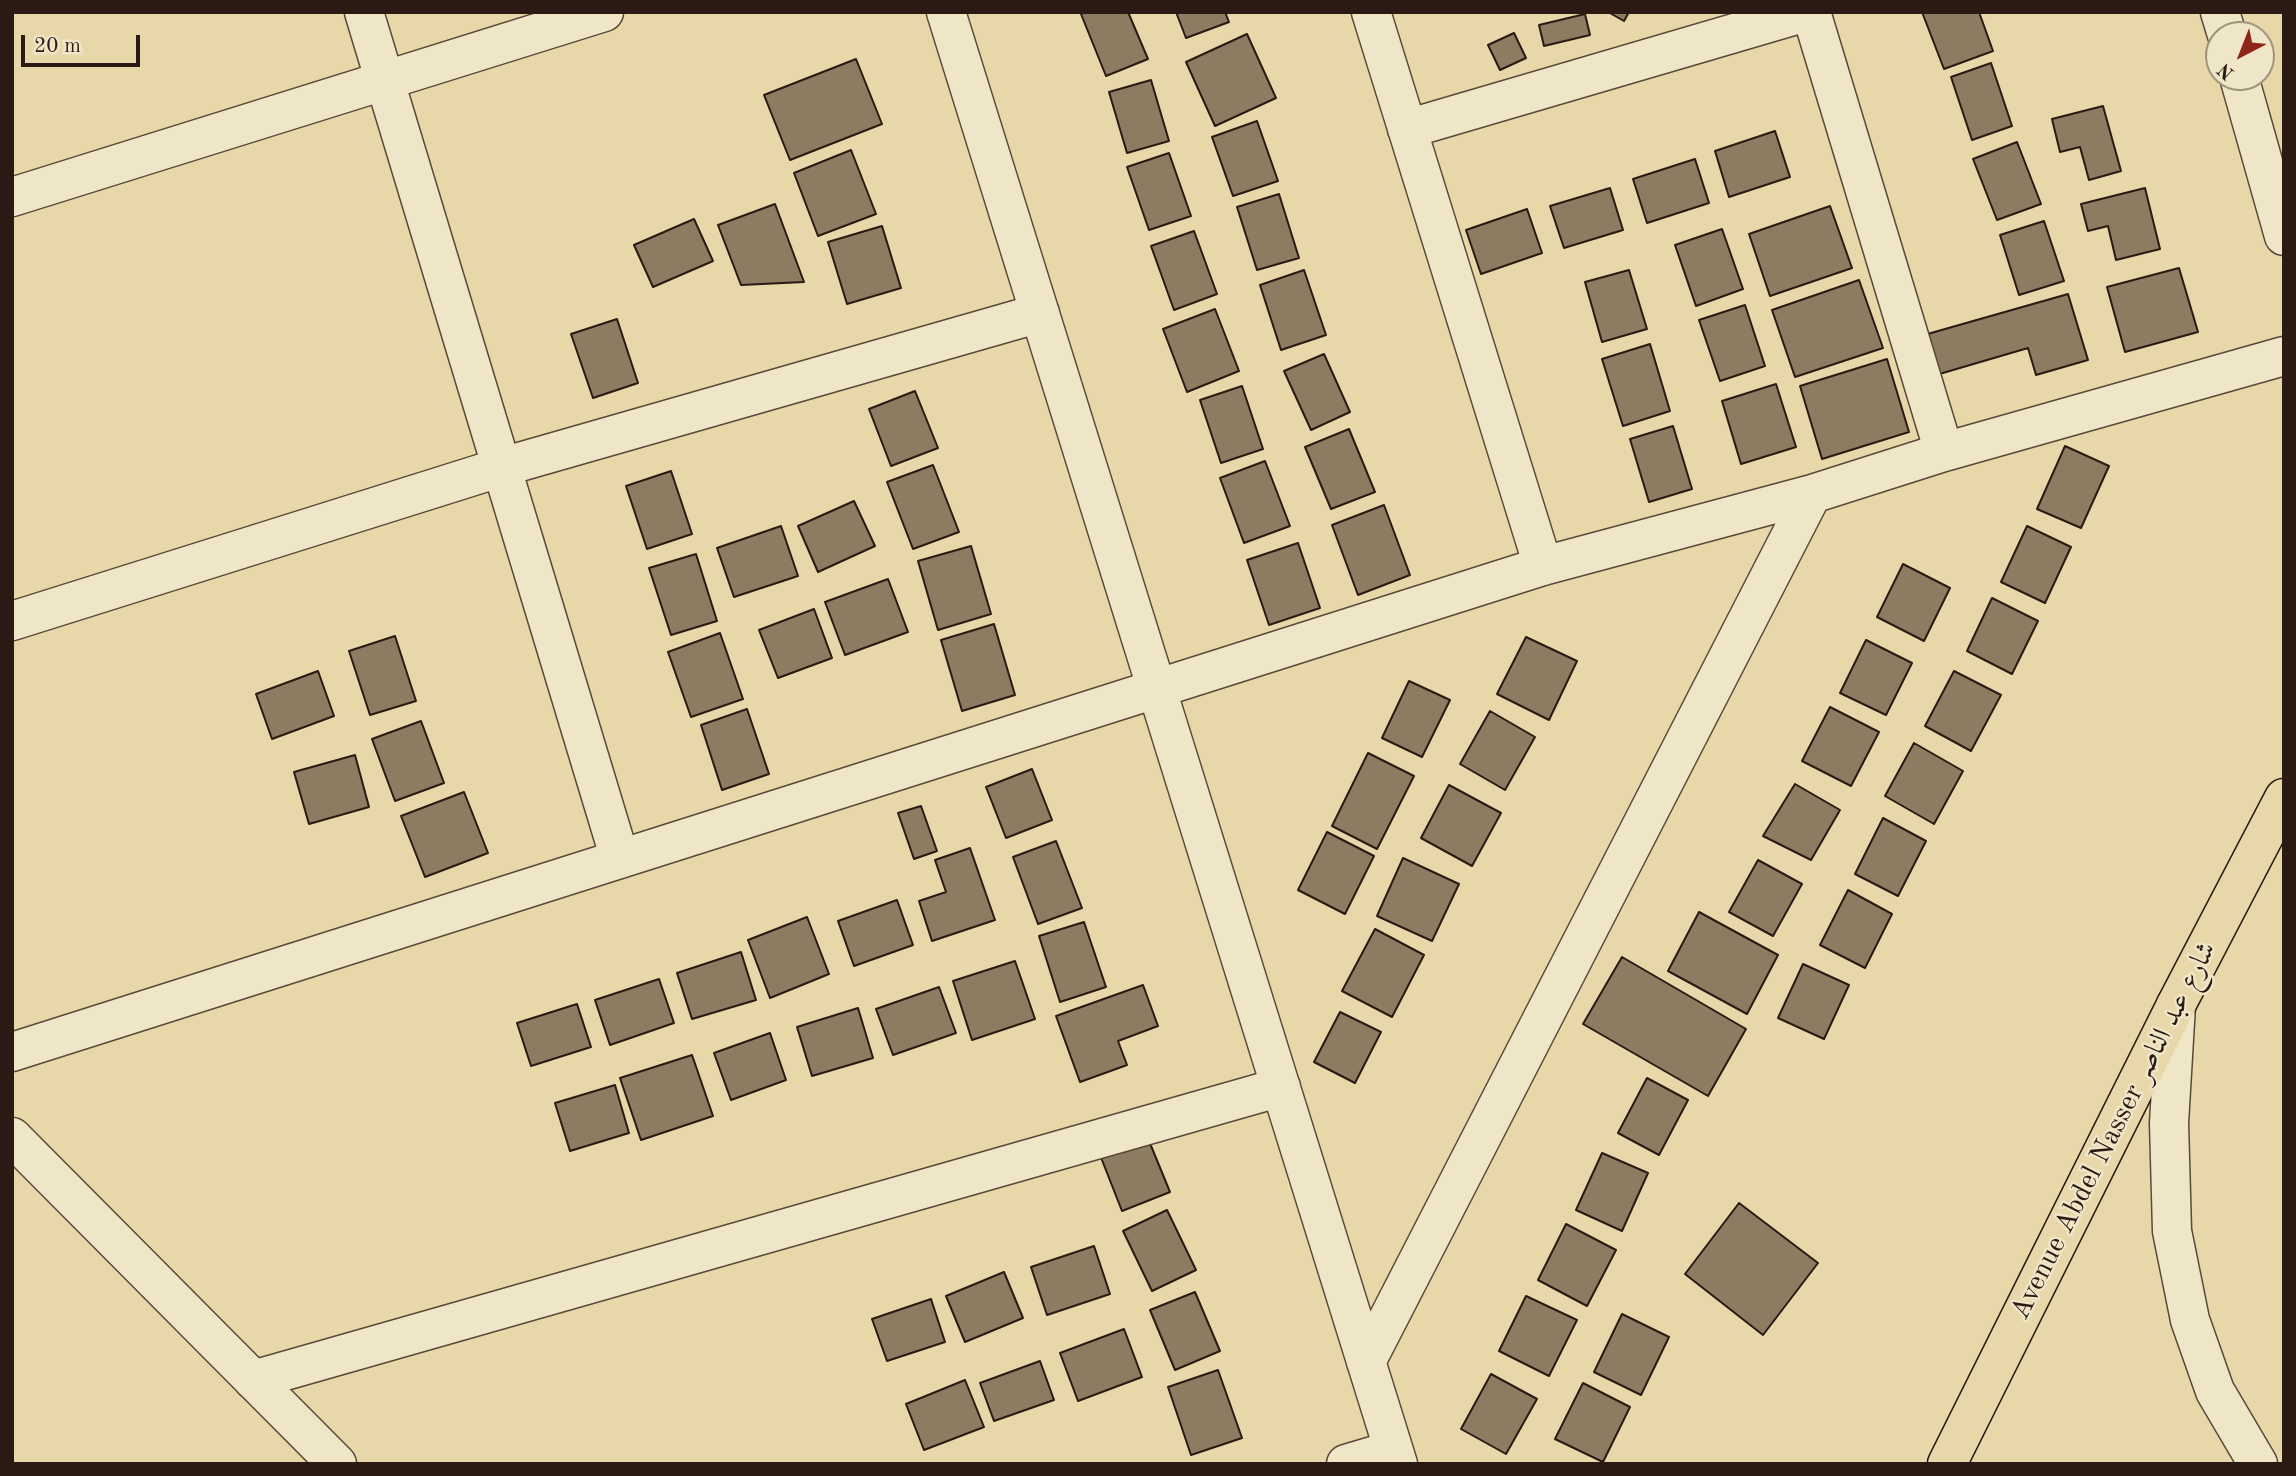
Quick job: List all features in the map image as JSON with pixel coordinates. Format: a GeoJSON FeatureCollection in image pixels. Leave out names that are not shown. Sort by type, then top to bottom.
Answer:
{"type":"FeatureCollection","features":[{"type":"Feature","properties":{"kind":"main road","name":"Avenue Abdel Nasser شارع عبد الناصر"},"geometry":{"type":"LineString","coordinates":[[1947,1464],[2176,1005],[2284,798]]}},
{"type":"Feature","properties":{"kind":"street"},"geometry":{"type":"LineString","coordinates":[[364,12],[620,859]]}},
{"type":"Feature","properties":{"kind":"street"},"geometry":{"type":"LineString","coordinates":[[12,197],[604,12]]}},
{"type":"Feature","properties":{"kind":"street"},"geometry":{"type":"LineString","coordinates":[[946,12],[1396,1457],[1346,1464]]}},
{"type":"Feature","properties":{"kind":"street"},"geometry":{"type":"LineString","coordinates":[[1371,12],[1543,566]]}},
{"type":"Feature","properties":{"kind":"street"},"geometry":{"type":"LineString","coordinates":[[1407,130],[1808,12],[1944,452]]}},
{"type":"Feature","properties":{"kind":"street"},"geometry":{"type":"LineString","coordinates":[[2243,91],[2284,236]]}},
{"type":"Feature","properties":{"kind":"street"},"geometry":{"type":"LineString","coordinates":[[12,621],[502,467],[1040,313]]}},
{"type":"Feature","properties":{"kind":"street"},"geometry":{"type":"LineString","coordinates":[[12,1052],[1543,566],[1812,494],[1944,452],[2284,356]]}},
{"type":"Feature","properties":{"kind":"street"},"geometry":{"type":"LineString","coordinates":[[1366,1362],[1812,494]]}},
{"type":"Feature","properties":{"kind":"street"},"geometry":{"type":"LineString","coordinates":[[2176,1005],[2169,1123],[2172,1231],[2190,1320],[2215,1391],[2258,1464]]}},
{"type":"Feature","properties":{"kind":"street"},"geometry":{"type":"LineString","coordinates":[[253,1380],[1280,1087]]}},
{"type":"Feature","properties":{"kind":"street"},"geometry":{"type":"LineString","coordinates":[[12,1137],[337,1464]]}},
{"type":"Feature","properties":{"kind":"building"},"geometry":{"type":"Polygon","coordinates":[[[1128,12],[1148,59],[1106,76],[1081,14],[1128,12]]]}},
{"type":"Feature","properties":{"kind":"building"},"geometry":{"type":"Polygon","coordinates":[[[1176,12],[1225,12],[1229,22],[1186,38],[1176,12]]]}},
{"type":"Feature","properties":{"kind":"building"},"geometry":{"type":"Polygon","coordinates":[[[1608,12],[1629,12],[1624,21],[1608,12]]]}},
{"type":"Feature","properties":{"kind":"building"},"geometry":{"type":"Polygon","coordinates":[[[1922,12],[1979,12],[1993,51],[1944,69],[1922,12]]]}},
{"type":"Feature","properties":{"kind":"building"},"geometry":{"type":"Polygon","coordinates":[[[1585,14],[1590,35],[1544,46],[1539,25],[1585,14]]]}},
{"type":"Feature","properties":{"kind":"building"},"geometry":{"type":"Polygon","coordinates":[[[1514,33],[1526,58],[1500,70],[1488,45],[1514,33]]]}},
{"type":"Feature","properties":{"kind":"building"},"geometry":{"type":"Polygon","coordinates":[[[1247,34],[1276,98],[1215,126],[1186,62],[1247,34]]]}},
{"type":"Feature","properties":{"kind":"building"},"geometry":{"type":"Polygon","coordinates":[[[856,59],[882,124],[790,160],[764,95],[856,59]]]}},
{"type":"Feature","properties":{"kind":"building"},"geometry":{"type":"Polygon","coordinates":[[[1991,63],[2012,126],[1972,140],[1951,77],[1991,63]]]}},
{"type":"Feature","properties":{"kind":"building"},"geometry":{"type":"Polygon","coordinates":[[[1151,80],[1169,141],[1127,153],[1109,92],[1151,80]]]}},
{"type":"Feature","properties":{"kind":"building"},"geometry":{"type":"Polygon","coordinates":[[[2103,106],[2121,171],[2089,180],[2080,147],[2060,152],[2052,119],[2103,106]]]}},
{"type":"Feature","properties":{"kind":"building"},"geometry":{"type":"Polygon","coordinates":[[[1257,121],[1278,181],[1233,196],[1212,137],[1257,121]]]}},
{"type":"Feature","properties":{"kind":"building"},"geometry":{"type":"Polygon","coordinates":[[[1775,131],[1790,177],[1729,197],[1715,151],[1775,131]]]}},
{"type":"Feature","properties":{"kind":"building"},"geometry":{"type":"Polygon","coordinates":[[[2017,142],[2041,204],[1997,220],[1973,159],[2017,142]]]}},
{"type":"Feature","properties":{"kind":"building"},"geometry":{"type":"Polygon","coordinates":[[[851,150],[876,214],[818,236],[794,173],[851,150]]]}},
{"type":"Feature","properties":{"kind":"building"},"geometry":{"type":"Polygon","coordinates":[[[1169,153],[1191,216],[1149,230],[1127,167],[1169,153]]]}},
{"type":"Feature","properties":{"kind":"building"},"geometry":{"type":"Polygon","coordinates":[[[1695,159],[1709,203],[1647,223],[1633,179],[1695,159]]]}},
{"type":"Feature","properties":{"kind":"building"},"geometry":{"type":"Polygon","coordinates":[[[1610,188],[1623,230],[1564,248],[1550,206],[1610,188]]]}},
{"type":"Feature","properties":{"kind":"building"},"geometry":{"type":"Polygon","coordinates":[[[2145,188],[2160,249],[2116,260],[2108,226],[2088,231],[2081,204],[2145,188]]]}},
{"type":"Feature","properties":{"kind":"building"},"geometry":{"type":"Polygon","coordinates":[[[1279,194],[1299,258],[1257,270],[1237,207],[1279,194]]]}},
{"type":"Feature","properties":{"kind":"building"},"geometry":{"type":"Polygon","coordinates":[[[775,204],[804,282],[741,285],[718,225],[775,204]]]}},
{"type":"Feature","properties":{"kind":"building"},"geometry":{"type":"Polygon","coordinates":[[[1830,206],[1852,268],[1770,296],[1749,234],[1830,206]]]}},
{"type":"Feature","properties":{"kind":"building"},"geometry":{"type":"Polygon","coordinates":[[[1527,209],[1542,253],[1481,274],[1466,230],[1527,209]]]}},
{"type":"Feature","properties":{"kind":"building"},"geometry":{"type":"Polygon","coordinates":[[[694,219],[713,261],[653,287],[634,245],[694,219]]]}},
{"type":"Feature","properties":{"kind":"building"},"geometry":{"type":"Polygon","coordinates":[[[2044,221],[2064,281],[2019,295],[2000,235],[2044,221]]]}},
{"type":"Feature","properties":{"kind":"building"},"geometry":{"type":"Polygon","coordinates":[[[882,226],[901,288],[847,304],[828,242],[882,226]]]}},
{"type":"Feature","properties":{"kind":"building"},"geometry":{"type":"Polygon","coordinates":[[[1722,229],[1743,289],[1696,306],[1675,245],[1722,229]]]}},
{"type":"Feature","properties":{"kind":"building"},"geometry":{"type":"Polygon","coordinates":[[[1194,231],[1217,294],[1174,310],[1151,246],[1194,231]]]}},
{"type":"Feature","properties":{"kind":"building"},"geometry":{"type":"Polygon","coordinates":[[[2179,268],[2198,332],[2125,352],[2107,287],[2179,268]]]}},
{"type":"Feature","properties":{"kind":"building"},"geometry":{"type":"Polygon","coordinates":[[[1304,270],[1326,335],[1281,350],[1260,285],[1304,270]]]}},
{"type":"Feature","properties":{"kind":"building"},"geometry":{"type":"Polygon","coordinates":[[[1629,270],[1647,329],[1602,342],[1585,282],[1629,270]]]}},
{"type":"Feature","properties":{"kind":"building"},"geometry":{"type":"Polygon","coordinates":[[[1859,280],[1883,348],[1795,377],[1772,310],[1859,280]]]}},
{"type":"Feature","properties":{"kind":"building"},"geometry":{"type":"Polygon","coordinates":[[[2068,294],[2088,360],[2036,375],[2028,348],[1936,375],[1924,335],[2068,294]]]}},
{"type":"Feature","properties":{"kind":"building"},"geometry":{"type":"Polygon","coordinates":[[[1745,305],[1765,366],[1720,381],[1699,320],[1745,305]]]}},
{"type":"Feature","properties":{"kind":"building"},"geometry":{"type":"Polygon","coordinates":[[[1215,309],[1239,371],[1187,392],[1163,329],[1215,309]]]}},
{"type":"Feature","properties":{"kind":"building"},"geometry":{"type":"Polygon","coordinates":[[[617,319],[638,383],[593,398],[571,334],[617,319]]]}},
{"type":"Feature","properties":{"kind":"building"},"geometry":{"type":"Polygon","coordinates":[[[1650,344],[1670,411],[1623,426],[1602,359],[1650,344]]]}},
{"type":"Feature","properties":{"kind":"building"},"geometry":{"type":"Polygon","coordinates":[[[1324,354],[1350,412],[1311,430],[1284,371],[1324,354]]]}},
{"type":"Feature","properties":{"kind":"building"},"geometry":{"type":"Polygon","coordinates":[[[1887,359],[1909,432],[1822,459],[1800,386],[1887,359]]]}},
{"type":"Feature","properties":{"kind":"building"},"geometry":{"type":"Polygon","coordinates":[[[1776,384],[1796,447],[1741,464],[1722,401],[1776,384]]]}},
{"type":"Feature","properties":{"kind":"building"},"geometry":{"type":"Polygon","coordinates":[[[1242,386],[1263,449],[1221,463],[1200,400],[1242,386]]]}},
{"type":"Feature","properties":{"kind":"building"},"geometry":{"type":"Polygon","coordinates":[[[915,391],[938,448],[891,466],[869,409],[915,391]]]}},
{"type":"Feature","properties":{"kind":"building"},"geometry":{"type":"Polygon","coordinates":[[[1673,426],[1692,489],[1649,502],[1630,439],[1673,426]]]}},
{"type":"Feature","properties":{"kind":"building"},"geometry":{"type":"Polygon","coordinates":[[[1349,429],[1375,492],[1331,509],[1305,447],[1349,429]]]}},
{"type":"Feature","properties":{"kind":"building"},"geometry":{"type":"Polygon","coordinates":[[[2065,446],[2109,466],[2081,528],[2037,509],[2065,446]]]}},
{"type":"Feature","properties":{"kind":"building"},"geometry":{"type":"Polygon","coordinates":[[[1265,461],[1290,526],[1244,543],[1220,478],[1265,461]]]}},
{"type":"Feature","properties":{"kind":"building"},"geometry":{"type":"Polygon","coordinates":[[[933,465],[959,532],[913,549],[887,482],[933,465]]]}},
{"type":"Feature","properties":{"kind":"building"},"geometry":{"type":"Polygon","coordinates":[[[671,471],[692,534],[647,549],[626,486],[671,471]]]}},
{"type":"Feature","properties":{"kind":"building"},"geometry":{"type":"Polygon","coordinates":[[[854,501],[875,546],[818,572],[798,526],[854,501]]]}},
{"type":"Feature","properties":{"kind":"building"},"geometry":{"type":"Polygon","coordinates":[[[1384,505],[1410,575],[1358,595],[1332,525],[1384,505]]]}},
{"type":"Feature","properties":{"kind":"building"},"geometry":{"type":"Polygon","coordinates":[[[781,526],[798,576],[734,597],[717,548],[781,526]]]}},
{"type":"Feature","properties":{"kind":"building"},"geometry":{"type":"Polygon","coordinates":[[[2027,526],[2071,547],[2045,603],[2001,582],[2027,526]]]}},
{"type":"Feature","properties":{"kind":"building"},"geometry":{"type":"Polygon","coordinates":[[[1298,543],[1320,608],[1269,625],[1247,560],[1298,543]]]}},
{"type":"Feature","properties":{"kind":"building"},"geometry":{"type":"Polygon","coordinates":[[[971,546],[991,614],[938,630],[918,561],[971,546]]]}},
{"type":"Feature","properties":{"kind":"building"},"geometry":{"type":"Polygon","coordinates":[[[696,554],[717,621],[671,635],[649,568],[696,554]]]}},
{"type":"Feature","properties":{"kind":"building"},"geometry":{"type":"Polygon","coordinates":[[[1903,564],[1950,588],[1924,641],[1877,617],[1903,564]]]}},
{"type":"Feature","properties":{"kind":"building"},"geometry":{"type":"Polygon","coordinates":[[[888,579],[908,632],[845,655],[825,602],[888,579]]]}},
{"type":"Feature","properties":{"kind":"building"},"geometry":{"type":"Polygon","coordinates":[[[1992,598],[2038,621],[2012,674],[1967,651],[1992,598]]]}},
{"type":"Feature","properties":{"kind":"building"},"geometry":{"type":"Polygon","coordinates":[[[814,609],[832,658],[778,678],[759,630],[814,609]]]}},
{"type":"Feature","properties":{"kind":"building"},"geometry":{"type":"Polygon","coordinates":[[[994,624],[1015,695],[962,711],[941,640],[994,624]]]}},
{"type":"Feature","properties":{"kind":"building"},"geometry":{"type":"Polygon","coordinates":[[[720,633],[743,699],[691,717],[668,652],[720,633]]]}},
{"type":"Feature","properties":{"kind":"building"},"geometry":{"type":"Polygon","coordinates":[[[395,636],[416,701],[370,715],[349,651],[395,636]]]}},
{"type":"Feature","properties":{"kind":"building"},"geometry":{"type":"Polygon","coordinates":[[[1526,637],[1577,661],[1549,720],[1497,694],[1526,637]]]}},
{"type":"Feature","properties":{"kind":"building"},"geometry":{"type":"Polygon","coordinates":[[[1866,640],[1912,663],[1886,715],[1840,693],[1866,640]]]}},
{"type":"Feature","properties":{"kind":"building"},"geometry":{"type":"Polygon","coordinates":[[[318,671],[334,716],[272,739],[256,694],[318,671]]]}},
{"type":"Feature","properties":{"kind":"building"},"geometry":{"type":"Polygon","coordinates":[[[1954,671],[2001,695],[1971,751],[1925,726],[1954,671]]]}},
{"type":"Feature","properties":{"kind":"building"},"geometry":{"type":"Polygon","coordinates":[[[1409,681],[1450,700],[1422,757],[1382,738],[1409,681]]]}},
{"type":"Feature","properties":{"kind":"building"},"geometry":{"type":"Polygon","coordinates":[[[1830,707],[1879,732],[1851,786],[1802,761],[1830,707]]]}},
{"type":"Feature","properties":{"kind":"building"},"geometry":{"type":"Polygon","coordinates":[[[747,709],[769,774],[722,790],[701,725],[747,709]]]}},
{"type":"Feature","properties":{"kind":"building"},"geometry":{"type":"Polygon","coordinates":[[[1490,711],[1535,737],[1505,790],[1460,764],[1490,711]]]}},
{"type":"Feature","properties":{"kind":"building"},"geometry":{"type":"Polygon","coordinates":[[[421,721],[444,783],[395,801],[372,739],[421,721]]]}},
{"type":"Feature","properties":{"kind":"building"},"geometry":{"type":"Polygon","coordinates":[[[1914,743],[1963,771],[1934,824],[1885,796],[1914,743]]]}},
{"type":"Feature","properties":{"kind":"building"},"geometry":{"type":"Polygon","coordinates":[[[1368,753],[1414,776],[1377,849],[1332,826],[1368,753]]]}},
{"type":"Feature","properties":{"kind":"building"},"geometry":{"type":"Polygon","coordinates":[[[355,755],[369,807],[309,824],[294,772],[355,755]]]}},
{"type":"Feature","properties":{"kind":"building"},"geometry":{"type":"Polygon","coordinates":[[[1032,769],[1052,820],[1006,838],[986,787],[1032,769]]]}},
{"type":"Feature","properties":{"kind":"building"},"geometry":{"type":"Polygon","coordinates":[[[1795,784],[1840,810],[1811,860],[1763,836],[1795,784]]]}},
{"type":"Feature","properties":{"kind":"building"},"geometry":{"type":"Polygon","coordinates":[[[1449,785],[1501,813],[1472,866],[1421,838],[1449,785]]]}},
{"type":"Feature","properties":{"kind":"building"},"geometry":{"type":"Polygon","coordinates":[[[464,792],[488,853],[425,877],[401,816],[464,792]]]}},
{"type":"Feature","properties":{"kind":"building"},"geometry":{"type":"Polygon","coordinates":[[[921,806],[937,851],[914,859],[898,813],[921,806]]]}},
{"type":"Feature","properties":{"kind":"building"},"geometry":{"type":"Polygon","coordinates":[[[1883,818],[1926,841],[1898,896],[1855,874],[1883,818]]]}},
{"type":"Feature","properties":{"kind":"building"},"geometry":{"type":"Polygon","coordinates":[[[1327,832],[1374,856],[1345,914],[1298,890],[1327,832]]]}},
{"type":"Feature","properties":{"kind":"building"},"geometry":{"type":"Polygon","coordinates":[[[1056,841],[1082,908],[1038,924],[1013,857],[1056,841]]]}},
{"type":"Feature","properties":{"kind":"building"},"geometry":{"type":"Polygon","coordinates":[[[970,848],[995,920],[932,941],[919,901],[946,892],[935,860],[970,848]]]}},
{"type":"Feature","properties":{"kind":"building"},"geometry":{"type":"Polygon","coordinates":[[[1403,858],[1459,884],[1432,941],[1377,916],[1403,858]]]}},
{"type":"Feature","properties":{"kind":"building"},"geometry":{"type":"Polygon","coordinates":[[[1758,860],[1802,884],[1773,936],[1729,912],[1758,860]]]}},
{"type":"Feature","properties":{"kind":"building"},"geometry":{"type":"Polygon","coordinates":[[[1848,890],[1892,914],[1865,968],[1820,945],[1848,890]]]}},
{"type":"Feature","properties":{"kind":"building"},"geometry":{"type":"Polygon","coordinates":[[[897,900],[913,945],[854,966],[838,921],[897,900]]]}},
{"type":"Feature","properties":{"kind":"building"},"geometry":{"type":"Polygon","coordinates":[[[1699,912],[1778,955],[1747,1014],[1668,971],[1699,912]]]}},
{"type":"Feature","properties":{"kind":"building"},"geometry":{"type":"Polygon","coordinates":[[[807,917],[829,974],[770,998],[748,940],[807,917]]]}},
{"type":"Feature","properties":{"kind":"building"},"geometry":{"type":"Polygon","coordinates":[[[1084,922],[1106,987],[1060,1002],[1039,936],[1084,922]]]}},
{"type":"Feature","properties":{"kind":"building"},"geometry":{"type":"Polygon","coordinates":[[[1375,929],[1424,955],[1392,1017],[1342,991],[1375,929]]]}},
{"type":"Feature","properties":{"kind":"building"},"geometry":{"type":"Polygon","coordinates":[[[741,952],[756,1000],[692,1019],[677,973],[741,952]]]}},
{"type":"Feature","properties":{"kind":"building"},"geometry":{"type":"Polygon","coordinates":[[[1622,957],[1746,1029],[1708,1096],[1583,1024],[1622,957]]]}},
{"type":"Feature","properties":{"kind":"building"},"geometry":{"type":"Polygon","coordinates":[[[1015,961],[1035,1019],[972,1040],[953,981],[1015,961]]]}},
{"type":"Feature","properties":{"kind":"building"},"geometry":{"type":"Polygon","coordinates":[[[1803,964],[1849,985],[1824,1039],[1778,1018],[1803,964]]]}},
{"type":"Feature","properties":{"kind":"building"},"geometry":{"type":"Polygon","coordinates":[[[659,979],[674,1023],[610,1045],[595,1000],[659,979]]]}},
{"type":"Feature","properties":{"kind":"building"},"geometry":{"type":"Polygon","coordinates":[[[1143,985],[1158,1026],[1118,1041],[1127,1065],[1080,1082],[1056,1016],[1143,985]]]}},
{"type":"Feature","properties":{"kind":"building"},"geometry":{"type":"Polygon","coordinates":[[[939,987],[956,1033],[893,1055],[876,1009],[939,987]]]}},
{"type":"Feature","properties":{"kind":"building"},"geometry":{"type":"Polygon","coordinates":[[[577,1004],[591,1047],[531,1066],[517,1023],[577,1004]]]}},
{"type":"Feature","properties":{"kind":"building"},"geometry":{"type":"Polygon","coordinates":[[[858,1008],[873,1058],[812,1076],[797,1027],[858,1008]]]}},
{"type":"Feature","properties":{"kind":"building"},"geometry":{"type":"Polygon","coordinates":[[[1340,1012],[1381,1032],[1355,1083],[1314,1062],[1340,1012]]]}},
{"type":"Feature","properties":{"kind":"building"},"geometry":{"type":"Polygon","coordinates":[[[770,1033],[786,1080],[731,1100],[714,1053],[770,1033]]]}},
{"type":"Feature","properties":{"kind":"building"},"geometry":{"type":"Polygon","coordinates":[[[692,1055],[713,1116],[641,1140],[620,1078],[692,1055]]]}},
{"type":"Feature","properties":{"kind":"building"},"geometry":{"type":"Polygon","coordinates":[[[1647,1078],[1688,1100],[1659,1155],[1618,1133],[1647,1078]]]}},
{"type":"Feature","properties":{"kind":"building"},"geometry":{"type":"Polygon","coordinates":[[[615,1085],[629,1133],[570,1151],[555,1103],[615,1085]]]}},
{"type":"Feature","properties":{"kind":"building"},"geometry":{"type":"Polygon","coordinates":[[[1147,1136],[1170,1192],[1122,1211],[1100,1155],[1147,1136]]]}},
{"type":"Feature","properties":{"kind":"building"},"geometry":{"type":"Polygon","coordinates":[[[1602,1153],[1648,1173],[1622,1231],[1576,1210],[1602,1153]]]}},
{"type":"Feature","properties":{"kind":"building"},"geometry":{"type":"Polygon","coordinates":[[[1739,1203],[1818,1263],[1763,1335],[1685,1274],[1739,1203]]]}},
{"type":"Feature","properties":{"kind":"building"},"geometry":{"type":"Polygon","coordinates":[[[1167,1210],[1196,1270],[1152,1291],[1123,1231],[1167,1210]]]}},
{"type":"Feature","properties":{"kind":"building"},"geometry":{"type":"Polygon","coordinates":[[[1566,1224],[1616,1250],[1587,1306],[1538,1280],[1566,1224]]]}},
{"type":"Feature","properties":{"kind":"building"},"geometry":{"type":"Polygon","coordinates":[[[1094,1246],[1110,1294],[1047,1315],[1031,1267],[1094,1246]]]}},
{"type":"Feature","properties":{"kind":"building"},"geometry":{"type":"Polygon","coordinates":[[[1004,1272],[1023,1318],[965,1342],[946,1296],[1004,1272]]]}},
{"type":"Feature","properties":{"kind":"building"},"geometry":{"type":"Polygon","coordinates":[[[1195,1292],[1220,1351],[1175,1370],[1150,1310],[1195,1292]]]}},
{"type":"Feature","properties":{"kind":"building"},"geometry":{"type":"Polygon","coordinates":[[[1526,1296],[1577,1320],[1549,1376],[1499,1351],[1526,1296]]]}},
{"type":"Feature","properties":{"kind":"building"},"geometry":{"type":"Polygon","coordinates":[[[931,1299],[945,1342],[887,1361],[872,1319],[931,1299]]]}},
{"type":"Feature","properties":{"kind":"building"},"geometry":{"type":"Polygon","coordinates":[[[1622,1314],[1669,1337],[1641,1395],[1594,1372],[1622,1314]]]}},
{"type":"Feature","properties":{"kind":"building"},"geometry":{"type":"Polygon","coordinates":[[[1124,1329],[1142,1377],[1078,1401],[1060,1353],[1124,1329]]]}},
{"type":"Feature","properties":{"kind":"building"},"geometry":{"type":"Polygon","coordinates":[[[1040,1361],[1054,1400],[994,1421],[980,1383],[1040,1361]]]}},
{"type":"Feature","properties":{"kind":"building"},"geometry":{"type":"Polygon","coordinates":[[[1218,1370],[1242,1438],[1191,1455],[1168,1387],[1218,1370]]]}},
{"type":"Feature","properties":{"kind":"building"},"geometry":{"type":"Polygon","coordinates":[[[1491,1374],[1537,1399],[1506,1454],[1461,1429],[1491,1374]]]}},
{"type":"Feature","properties":{"kind":"building"},"geometry":{"type":"Polygon","coordinates":[[[965,1380],[984,1427],[924,1450],[906,1404],[965,1380]]]}},
{"type":"Feature","properties":{"kind":"building"},"geometry":{"type":"Polygon","coordinates":[[[1583,1383],[1630,1407],[1603,1462],[1555,1439],[1583,1383]]]}}]}
